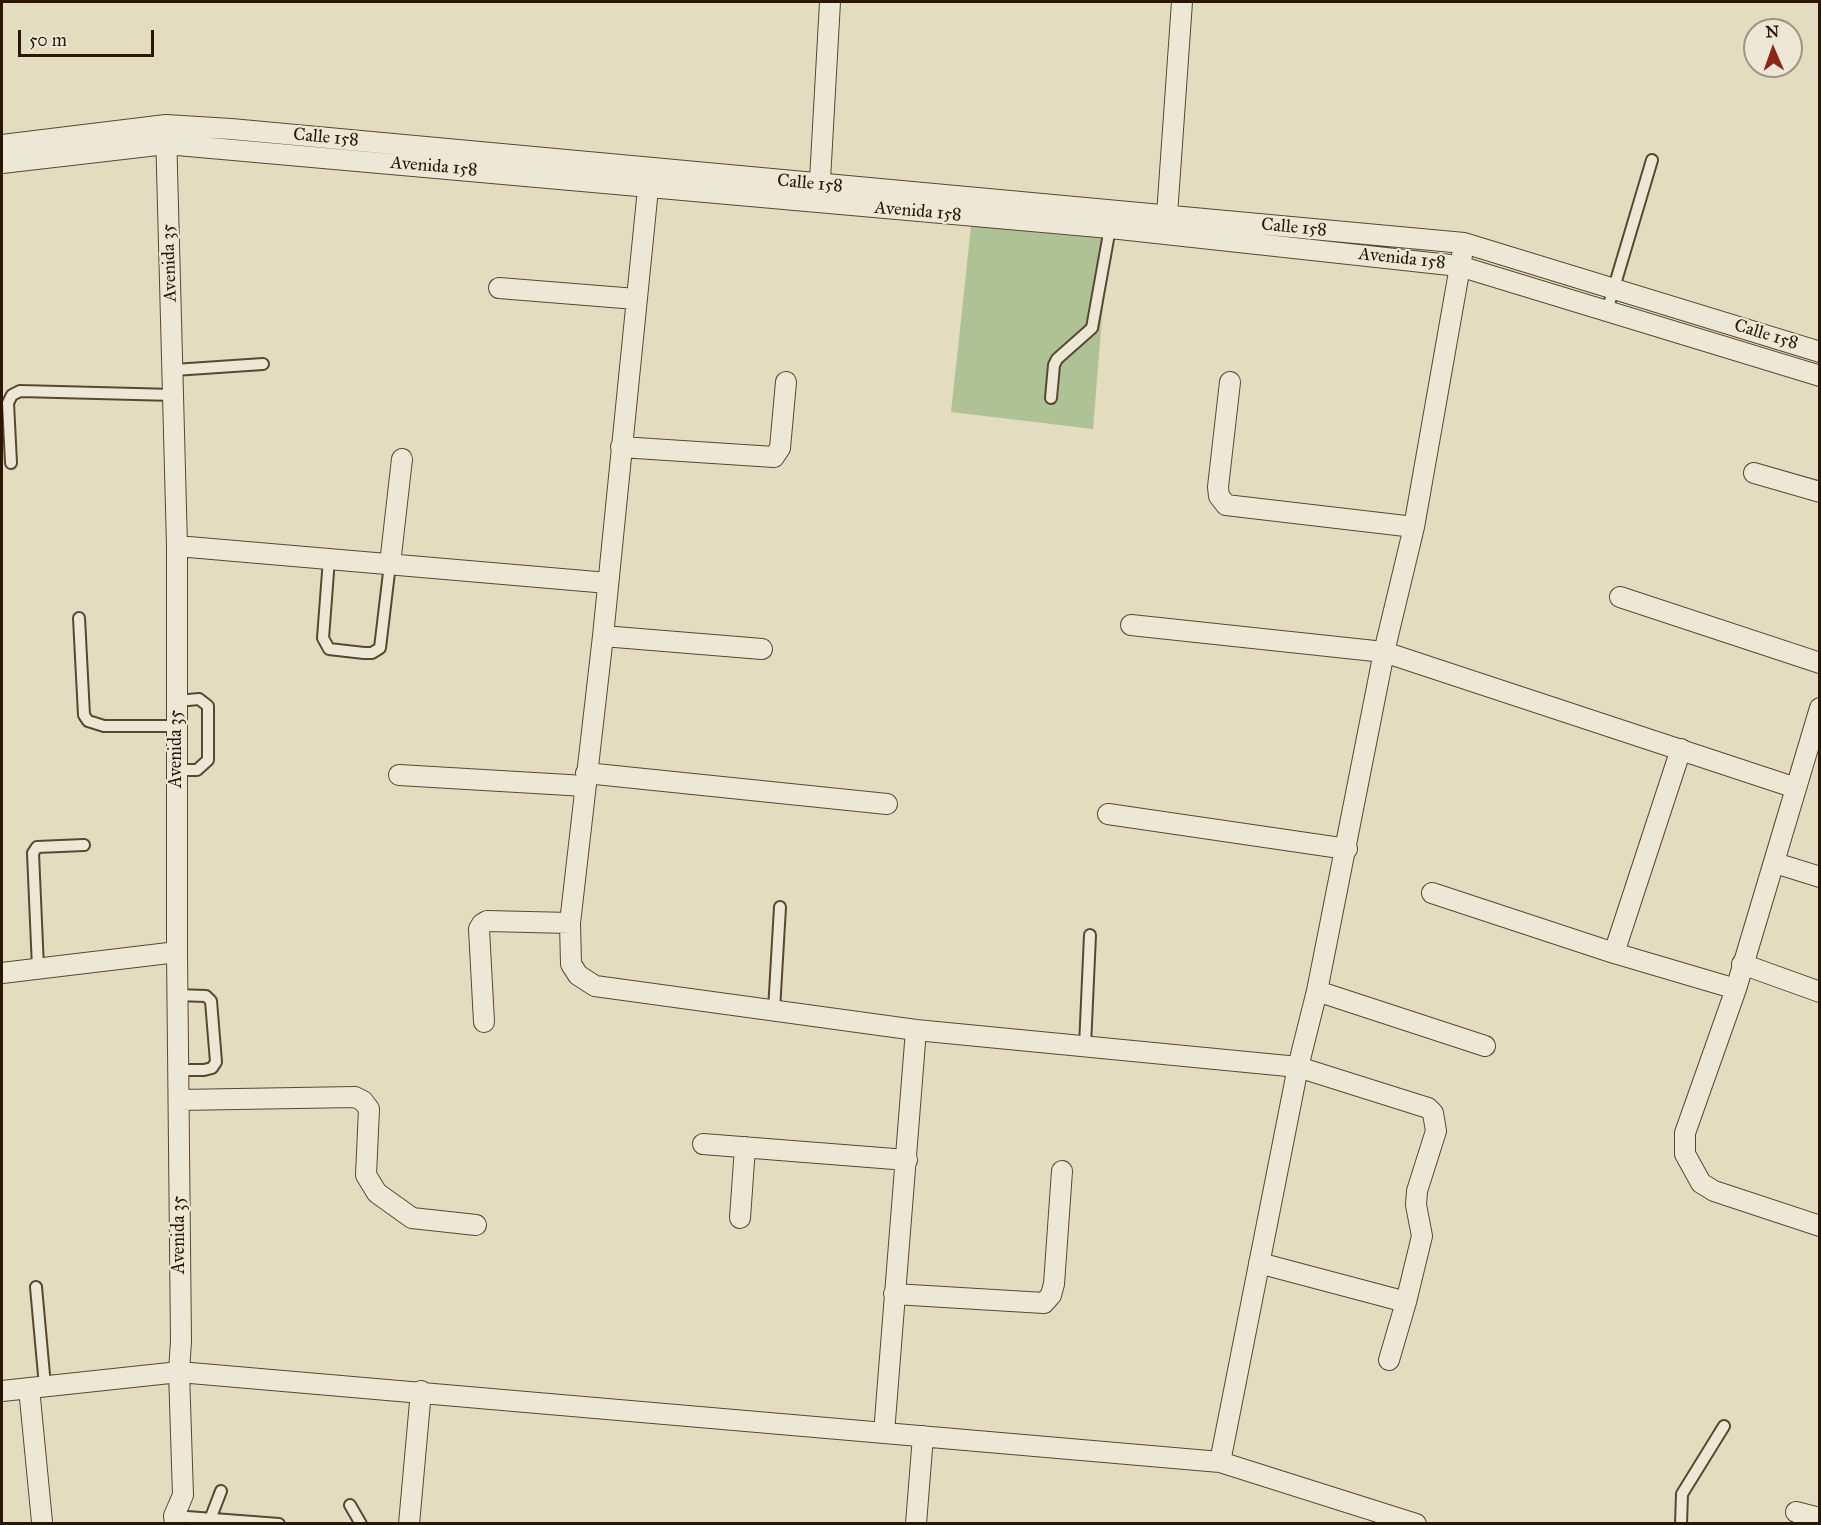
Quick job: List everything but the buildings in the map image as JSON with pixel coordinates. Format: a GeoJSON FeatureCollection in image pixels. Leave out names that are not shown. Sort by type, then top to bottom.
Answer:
{"type":"FeatureCollection","features":[{"type":"Feature","properties":{"kind":"street"},"geometry":{"type":"LineString","coordinates":[[819,194],[830,2]]}},
{"type":"Feature","properties":{"kind":"street"},"geometry":{"type":"LineString","coordinates":[[1166,226],[1182,2]]}},
{"type":"Feature","properties":{"kind":"street"},"geometry":{"type":"LineString","coordinates":[[2,145],[166,135]]}},
{"type":"Feature","properties":{"kind":"street","name":"Avenida 158"},"geometry":{"type":"LineString","coordinates":[[2,163],[166,135],[819,194],[1110,228],[1166,226],[1459,266],[1820,376]]}},
{"type":"Feature","properties":{"kind":"street","name":"Avenida 35"},"geometry":{"type":"LineString","coordinates":[[166,135],[177,546],[177,994],[181,1341],[179,1372],[183,1495],[175,1520]]}},
{"type":"Feature","properties":{"kind":"street"},"geometry":{"type":"LineString","coordinates":[[649,178],[603,636],[570,923],[571,964],[578,975],[595,986],[916,1030],[1298,1067],[1428,1108],[1433,1113],[1436,1131],[1417,1191],[1416,1205],[1422,1236],[1389,1360]]}},
{"type":"Feature","properties":{"kind":"street","name":"Calle 158"},"geometry":{"type":"LineString","coordinates":[[819,194],[1166,226],[1464,243],[1820,352]]}},
{"type":"Feature","properties":{"kind":"street"},"geometry":{"type":"LineString","coordinates":[[1220,1462],[1298,1067],[1317,991],[1347,849],[1384,652],[1414,527],[1464,243]]}},
{"type":"Feature","properties":{"kind":"street"},"geometry":{"type":"LineString","coordinates":[[499,288],[636,299]]}},
{"type":"Feature","properties":{"kind":"street"},"geometry":{"type":"LineString","coordinates":[[621,447],[774,457],[780,448],[786,382]]}},
{"type":"Feature","properties":{"kind":"street"},"geometry":{"type":"LineString","coordinates":[[1230,382],[1218,487],[1219,496],[1226,505],[1414,527]]}},
{"type":"Feature","properties":{"kind":"street"},"geometry":{"type":"LineString","coordinates":[[390,564],[402,459]]}},
{"type":"Feature","properties":{"kind":"street"},"geometry":{"type":"LineString","coordinates":[[1754,473],[1820,492]]}},
{"type":"Feature","properties":{"kind":"street"},"geometry":{"type":"LineString","coordinates":[[177,546],[608,583]]}},
{"type":"Feature","properties":{"kind":"street"},"geometry":{"type":"LineString","coordinates":[[1620,597],[1820,663]]}},
{"type":"Feature","properties":{"kind":"street"},"geometry":{"type":"LineString","coordinates":[[1131,625],[1384,652],[1796,788]]}},
{"type":"Feature","properties":{"kind":"street"},"geometry":{"type":"LineString","coordinates":[[603,636],[762,649]]}},
{"type":"Feature","properties":{"kind":"street"},"geometry":{"type":"LineString","coordinates":[[1820,708],[1736,989],[1685,1133],[1686,1154],[1701,1183],[1714,1191],[1820,1226]]}},
{"type":"Feature","properties":{"kind":"street"},"geometry":{"type":"LineString","coordinates":[[1614,953],[1681,749]]}},
{"type":"Feature","properties":{"kind":"street"},"geometry":{"type":"LineString","coordinates":[[399,775],[586,779],[887,804]]}},
{"type":"Feature","properties":{"kind":"street"},"geometry":{"type":"LineString","coordinates":[[1108,814],[1347,849]]}},
{"type":"Feature","properties":{"kind":"street"},"geometry":{"type":"LineString","coordinates":[[1775,863],[1820,877]]}},
{"type":"Feature","properties":{"kind":"street"},"geometry":{"type":"LineString","coordinates":[[1432,893],[1614,953],[1736,989]]}},
{"type":"Feature","properties":{"kind":"street"},"geometry":{"type":"LineString","coordinates":[[484,1022],[479,930],[482,924],[487,921],[570,923]]}},
{"type":"Feature","properties":{"kind":"street"},"geometry":{"type":"LineString","coordinates":[[2,972],[177,952]]}},
{"type":"Feature","properties":{"kind":"street"},"geometry":{"type":"LineString","coordinates":[[1742,964],[1820,992]]}},
{"type":"Feature","properties":{"kind":"street"},"geometry":{"type":"LineString","coordinates":[[1317,991],[1485,1046]]}},
{"type":"Feature","properties":{"kind":"street"},"geometry":{"type":"LineString","coordinates":[[884,1433],[916,1030]]}},
{"type":"Feature","properties":{"kind":"street"},"geometry":{"type":"LineString","coordinates":[[179,1101],[355,1097],[363,1101],[369,1109],[366,1175],[371,1187],[397,1210],[412,1218],[476,1225]]}},
{"type":"Feature","properties":{"kind":"street"},"geometry":{"type":"LineString","coordinates":[[703,1144],[907,1160]]}},
{"type":"Feature","properties":{"kind":"street"},"geometry":{"type":"LineString","coordinates":[[740,1218],[745,1147]]}},
{"type":"Feature","properties":{"kind":"street"},"geometry":{"type":"LineString","coordinates":[[894,1294],[1044,1303],[1054,1284],[1062,1170]]}},
{"type":"Feature","properties":{"kind":"street"},"geometry":{"type":"LineString","coordinates":[[1259,1263],[1406,1302]]}},
{"type":"Feature","properties":{"kind":"street"},"geometry":{"type":"LineString","coordinates":[[2,1391],[179,1372],[421,1391],[1220,1462],[1416,1524]]}},
{"type":"Feature","properties":{"kind":"street"},"geometry":{"type":"LineString","coordinates":[[37,1387],[42,1522]]}},
{"type":"Feature","properties":{"kind":"street"},"geometry":{"type":"LineString","coordinates":[[409,1524],[421,1391]]}},
{"type":"Feature","properties":{"kind":"street"},"geometry":{"type":"LineString","coordinates":[[916,1524],[923,1436]]}},
{"type":"Feature","properties":{"kind":"street"},"geometry":{"type":"LineString","coordinates":[[1796,1512],[1820,1518]]}},
{"type":"Feature","properties":{"kind":"lane"},"geometry":{"type":"LineString","coordinates":[[1607,311],[1652,160]]}},
{"type":"Feature","properties":{"kind":"lane"},"geometry":{"type":"LineString","coordinates":[[1051,398],[1054,365],[1057,359],[1092,328],[1110,228]]}},
{"type":"Feature","properties":{"kind":"lane"},"geometry":{"type":"LineString","coordinates":[[174,370],[263,364]]}},
{"type":"Feature","properties":{"kind":"lane"},"geometry":{"type":"LineString","coordinates":[[11,463],[8,403],[12,395],[20,391],[174,395]]}},
{"type":"Feature","properties":{"kind":"lane"},"geometry":{"type":"LineString","coordinates":[[329,559],[323,638],[329,649],[364,653],[372,653],[381,648],[390,564]]}},
{"type":"Feature","properties":{"kind":"lane"},"geometry":{"type":"LineString","coordinates":[[80,618],[84,715],[88,721],[104,726],[177,726]]}},
{"type":"Feature","properties":{"kind":"lane"},"geometry":{"type":"LineString","coordinates":[[177,700],[199,699],[208,706],[208,760],[197,770],[177,770]]}},
{"type":"Feature","properties":{"kind":"lane"},"geometry":{"type":"LineString","coordinates":[[38,968],[33,853],[37,848],[84,845]]}},
{"type":"Feature","properties":{"kind":"lane"},"geometry":{"type":"LineString","coordinates":[[774,1010],[780,907]]}},
{"type":"Feature","properties":{"kind":"lane"},"geometry":{"type":"LineString","coordinates":[[1085,1046],[1090,935]]}},
{"type":"Feature","properties":{"kind":"lane"},"geometry":{"type":"LineString","coordinates":[[177,994],[206,996],[211,1001],[216,1062],[212,1068],[204,1070],[179,1070]]}},
{"type":"Feature","properties":{"kind":"lane"},"geometry":{"type":"LineString","coordinates":[[36,1287],[37,1387]]}},
{"type":"Feature","properties":{"kind":"lane"},"geometry":{"type":"LineString","coordinates":[[1681,1524],[1682,1494],[1724,1426]]}},
{"type":"Feature","properties":{"kind":"lane"},"geometry":{"type":"LineString","coordinates":[[211,1517],[221,1491]]}},
{"type":"Feature","properties":{"kind":"lane"},"geometry":{"type":"LineString","coordinates":[[351,1504],[361,1524]]}},
{"type":"Feature","properties":{"kind":"lane"},"geometry":{"type":"LineString","coordinates":[[175,1520],[211,1517],[279,1524]]}},
{"type":"Feature","properties":{"kind":"green space"},"geometry":{"type":"Polygon","coordinates":[[[972,218],[1109,231],[1093,429],[951,412],[972,218]]]}}]}
